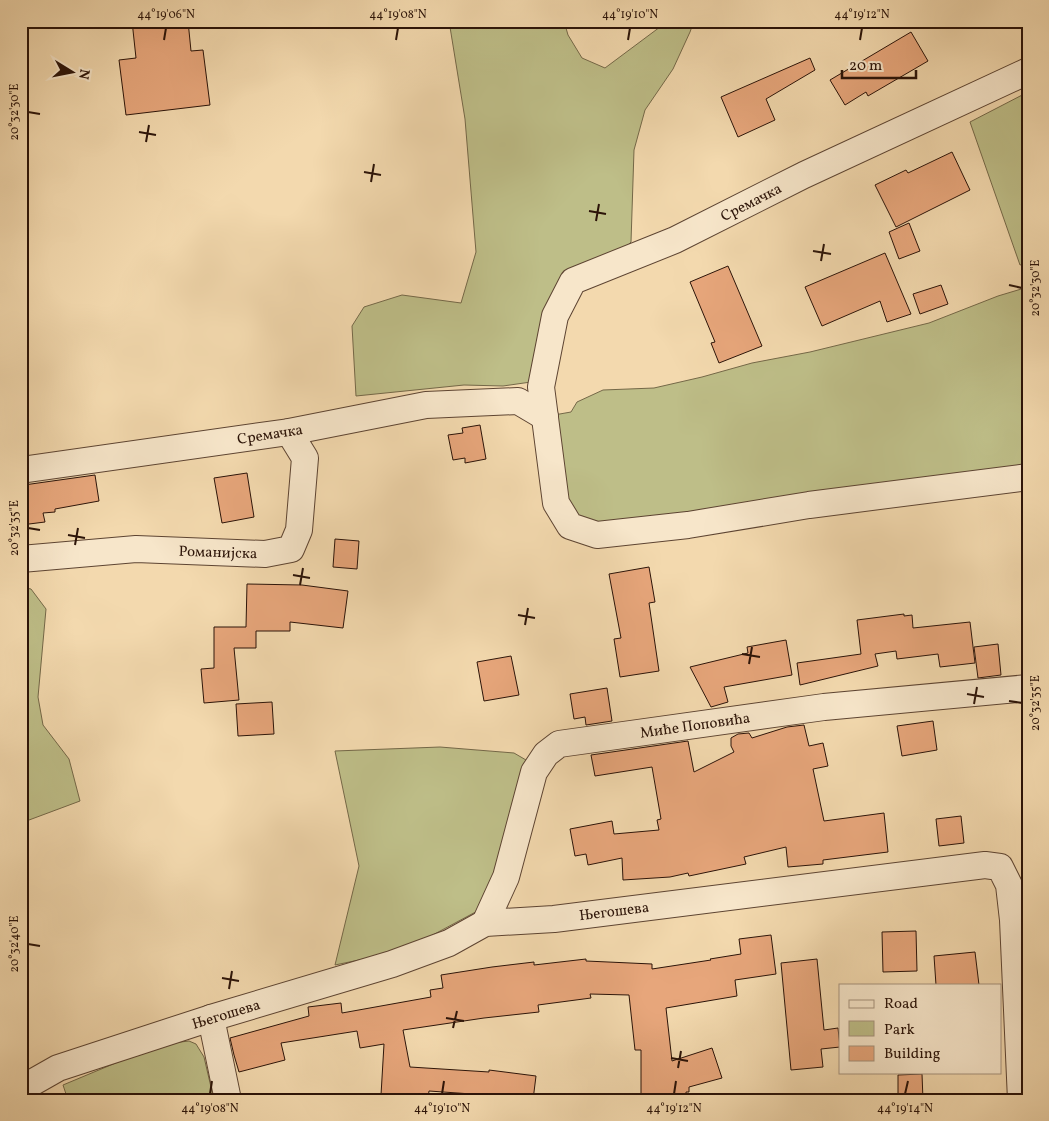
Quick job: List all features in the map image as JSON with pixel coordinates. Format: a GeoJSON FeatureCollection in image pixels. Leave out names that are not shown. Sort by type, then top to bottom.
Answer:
{"type":"FeatureCollection","features":[{"type":"Feature","properties":{"kind":"street","name":"Сремачка"},"geometry":{"type":"LineString","coordinates":[[545,417],[541,386],[555,316],[573,281],[674,240],[804,175],[1028,71]]}},
{"type":"Feature","properties":{"kind":"street"},"geometry":{"type":"LineString","coordinates":[[541,386],[518,401],[545,417],[556,503],[570,526],[597,535],[688,525],[809,505],[1028,477]]}},
{"type":"Feature","properties":{"kind":"street","name":"Сремачка"},"geometry":{"type":"LineString","coordinates":[[21,470],[289,432],[426,405],[518,401]]}},
{"type":"Feature","properties":{"kind":"street","name":"Романијска"},"geometry":{"type":"LineString","coordinates":[[21,559],[136,549],[265,554],[291,548],[299,530],[305,458],[289,432]]}},
{"type":"Feature","properties":{"kind":"street","name":"Миће Поповића"},"geometry":{"type":"LineString","coordinates":[[485,923],[506,877],[534,772],[546,754],[558,744],[824,707],[1028,688]]}},
{"type":"Feature","properties":{"kind":"street","name":"Његошева"},"geometry":{"type":"LineString","coordinates":[[21,1089],[58,1068],[211,1018],[392,964],[449,943],[485,923],[563,918],[985,865],[1000,866],[1009,885],[1014,920],[1021,1100]]}},
{"type":"Feature","properties":{"kind":"street"},"geometry":{"type":"LineString","coordinates":[[211,1018],[228,1100]]}},
{"type":"Feature","properties":{"kind":"green space"},"geometry":{"type":"Polygon","coordinates":[[[447,21],[564,21],[568,35],[582,58],[605,68],[668,21],[694,21],[673,69],[645,110],[634,150],[631,242],[621,252],[586,263],[531,382],[503,386],[464,385],[356,396],[352,326],[364,307],[402,295],[461,303],[476,252],[465,119],[450,27],[447,21]]]}},
{"type":"Feature","properties":{"kind":"green space"},"geometry":{"type":"Polygon","coordinates":[[[1028,92],[1028,263],[1020,265],[970,122],[1028,92]]]}},
{"type":"Feature","properties":{"kind":"green space"},"geometry":{"type":"Polygon","coordinates":[[[1028,287],[1028,468],[594,529],[563,501],[554,415],[571,412],[577,402],[603,390],[654,388],[752,363],[810,352],[929,323],[998,296],[1028,287]]]}},
{"type":"Feature","properties":{"kind":"green space"},"geometry":{"type":"Polygon","coordinates":[[[21,587],[31,589],[46,609],[38,697],[43,725],[69,759],[80,801],[21,823],[21,587]]]}},
{"type":"Feature","properties":{"kind":"green space"},"geometry":{"type":"Polygon","coordinates":[[[440,747],[514,753],[526,760],[520,798],[483,908],[429,937],[378,956],[335,965],[359,866],[335,751],[440,747]]]}},
{"type":"Feature","properties":{"kind":"green space"},"geometry":{"type":"Polygon","coordinates":[[[189,1041],[196,1044],[204,1057],[214,1100],[68,1100],[63,1085],[149,1049],[189,1041]]]}},
{"type":"Feature","properties":{"kind":"building"},"geometry":{"type":"Polygon","coordinates":[[[132,21],[188,21],[191,51],[203,50],[210,105],[126,115],[119,60],[136,58],[132,21]]]}},
{"type":"Feature","properties":{"kind":"building"},"geometry":{"type":"Polygon","coordinates":[[[911,32],[928,61],[868,96],[866,92],[845,105],[830,80],[911,32]]]}},
{"type":"Feature","properties":{"kind":"building"},"geometry":{"type":"Polygon","coordinates":[[[810,58],[815,70],[766,99],[775,120],[738,137],[721,97],[810,58]]]}},
{"type":"Feature","properties":{"kind":"building"},"geometry":{"type":"Polygon","coordinates":[[[952,152],[970,190],[896,227],[875,185],[906,170],[908,173],[952,152]]]}},
{"type":"Feature","properties":{"kind":"building"},"geometry":{"type":"Polygon","coordinates":[[[909,223],[920,251],[899,259],[889,232],[909,223]]]}},
{"type":"Feature","properties":{"kind":"building"},"geometry":{"type":"Polygon","coordinates":[[[885,253],[911,314],[887,322],[880,301],[822,326],[805,287],[885,253]]]}},
{"type":"Feature","properties":{"kind":"building"},"geometry":{"type":"Polygon","coordinates":[[[728,266],[762,346],[719,363],[711,343],[715,342],[690,282],[728,266]]]}},
{"type":"Feature","properties":{"kind":"building"},"geometry":{"type":"Polygon","coordinates":[[[941,285],[948,304],[920,314],[913,294],[941,285]]]}},
{"type":"Feature","properties":{"kind":"building"},"geometry":{"type":"Polygon","coordinates":[[[480,425],[486,459],[465,463],[465,458],[453,460],[448,435],[463,433],[462,428],[480,425]]]}},
{"type":"Feature","properties":{"kind":"building"},"geometry":{"type":"Polygon","coordinates":[[[247,473],[254,517],[222,523],[214,478],[247,473]]]}},
{"type":"Feature","properties":{"kind":"building"},"geometry":{"type":"Polygon","coordinates":[[[95,475],[99,501],[55,509],[55,512],[43,513],[45,522],[21,525],[21,493],[25,492],[24,485],[95,475]]]}},
{"type":"Feature","properties":{"kind":"building"},"geometry":{"type":"Polygon","coordinates":[[[335,539],[359,541],[357,569],[333,567],[335,539]]]}},
{"type":"Feature","properties":{"kind":"building"},"geometry":{"type":"Polygon","coordinates":[[[649,567],[655,602],[649,603],[659,671],[620,677],[614,639],[621,638],[609,574],[649,567]]]}},
{"type":"Feature","properties":{"kind":"building"},"geometry":{"type":"Polygon","coordinates":[[[247,584],[302,585],[348,591],[343,628],[290,622],[290,631],[256,631],[256,648],[234,648],[239,700],[204,703],[201,669],[214,668],[214,627],[246,627],[247,584]]]}},
{"type":"Feature","properties":{"kind":"building"},"geometry":{"type":"Polygon","coordinates":[[[904,614],[904,616],[912,615],[913,628],[970,622],[975,663],[940,667],[938,654],[897,659],[896,651],[875,654],[878,666],[800,685],[797,663],[861,654],[857,620],[904,614]]]}},
{"type":"Feature","properties":{"kind":"building"},"geometry":{"type":"Polygon","coordinates":[[[786,640],[792,675],[724,687],[728,702],[711,707],[690,667],[748,653],[747,647],[786,640]]]}},
{"type":"Feature","properties":{"kind":"building"},"geometry":{"type":"Polygon","coordinates":[[[998,644],[1001,675],[978,678],[974,647],[998,644]]]}},
{"type":"Feature","properties":{"kind":"building"},"geometry":{"type":"Polygon","coordinates":[[[511,656],[519,695],[484,701],[477,662],[511,656]]]}},
{"type":"Feature","properties":{"kind":"building"},"geometry":{"type":"Polygon","coordinates":[[[607,688],[612,721],[586,725],[585,717],[574,719],[570,694],[607,688]]]}},
{"type":"Feature","properties":{"kind":"building"},"geometry":{"type":"Polygon","coordinates":[[[272,702],[274,734],[238,736],[236,704],[272,702]]]}},
{"type":"Feature","properties":{"kind":"building"},"geometry":{"type":"Polygon","coordinates":[[[933,721],[937,750],[902,756],[897,726],[933,721]]]}},
{"type":"Feature","properties":{"kind":"building"},"geometry":{"type":"Polygon","coordinates":[[[804,725],[809,746],[823,743],[828,766],[813,769],[824,821],[884,813],[888,852],[823,860],[823,864],[788,867],[786,847],[744,857],[746,864],[689,876],[688,873],[670,877],[623,880],[622,858],[588,865],[586,854],[575,856],[570,829],[612,821],[614,834],[659,830],[657,820],[661,819],[652,767],[595,776],[591,755],[688,741],[694,772],[734,752],[731,746],[731,738],[738,734],[749,733],[752,738],[787,727],[804,725]]]}},
{"type":"Feature","properties":{"kind":"building"},"geometry":{"type":"Polygon","coordinates":[[[961,816],[964,843],[939,846],[936,819],[961,816]]]}},
{"type":"Feature","properties":{"kind":"building"},"geometry":{"type":"Polygon","coordinates":[[[916,931],[917,971],[883,972],[882,932],[916,931]]]}},
{"type":"Feature","properties":{"kind":"building"},"geometry":{"type":"Polygon","coordinates":[[[771,935],[776,974],[735,980],[737,996],[666,1008],[672,1061],[712,1048],[722,1078],[689,1087],[689,1092],[686,1092],[686,1100],[641,1100],[641,1050],[635,1050],[629,995],[590,994],[591,998],[538,1005],[539,1012],[403,1030],[410,1067],[489,1072],[489,1070],[536,1076],[533,1100],[511,1100],[486,1097],[486,1095],[429,1091],[428,1098],[381,1095],[384,1044],[360,1048],[357,1031],[281,1043],[285,1060],[239,1072],[230,1038],[309,1016],[308,1007],[341,1003],[342,1013],[431,997],[430,990],[443,988],[441,975],[534,962],[534,965],[586,959],[586,961],[652,964],[652,969],[741,954],[739,939],[771,935]]]}},
{"type":"Feature","properties":{"kind":"building"},"geometry":{"type":"Polygon","coordinates":[[[975,952],[979,984],[936,984],[934,956],[975,952]]]}},
{"type":"Feature","properties":{"kind":"building"},"geometry":{"type":"Polygon","coordinates":[[[817,959],[824,1030],[838,1028],[839,1038],[839,1047],[821,1049],[823,1067],[791,1070],[781,963],[817,959]]]}},
{"type":"Feature","properties":{"kind":"building"},"geometry":{"type":"Polygon","coordinates":[[[922,1074],[923,1100],[898,1100],[898,1075],[922,1074]]]}}]}
